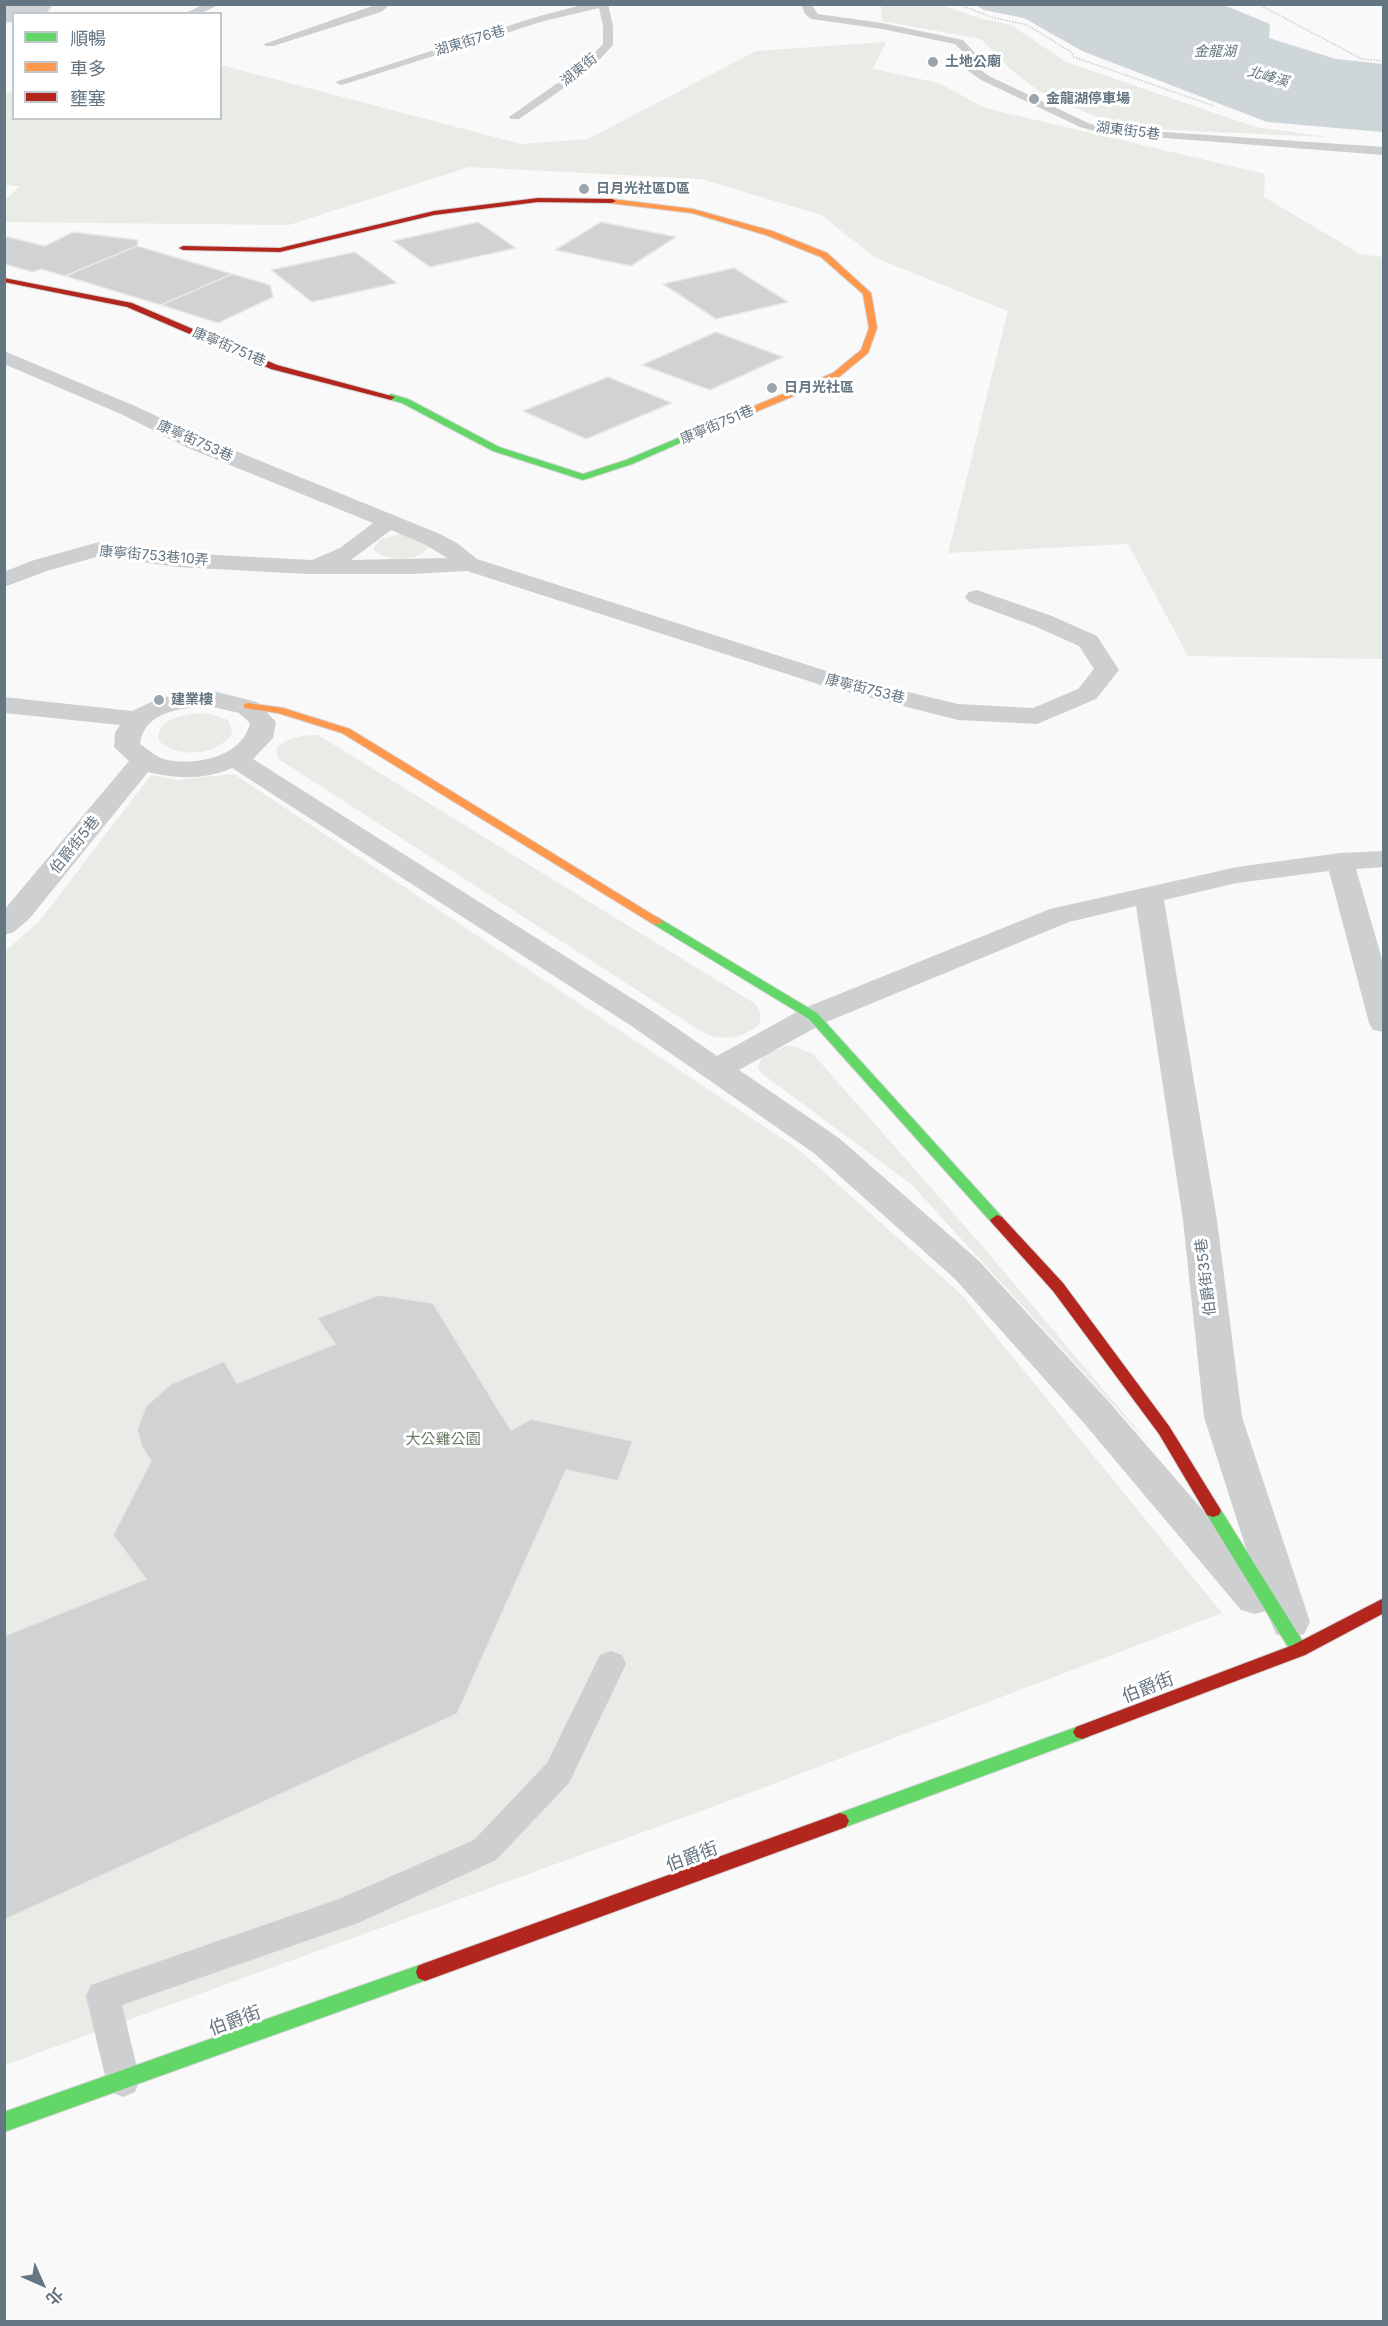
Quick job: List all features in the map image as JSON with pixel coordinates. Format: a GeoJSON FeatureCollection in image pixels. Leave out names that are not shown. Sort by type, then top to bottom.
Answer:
{"type":"FeatureCollection","features":[{"type":"Feature","properties":{"kind":"street","name":"康寧街751巷"},"geometry":{"type":"LineString","coordinates":[[4,280],[129,305],[274,367],[405,401],[496,449],[534,464],[583,477],[629,462],[836,375],[865,351],[873,328],[867,293],[824,255],[770,233],[693,211],[615,201],[538,200],[434,213],[280,250],[183,249]]}},
{"type":"Feature","properties":{"kind":"street","name":"康寧街753巷"},"geometry":{"type":"LineString","coordinates":[[4,357],[128,410],[196,443],[444,545],[469,564],[833,681],[957,712],[1038,716],[1087,694],[1107,670],[1088,641],[1043,621],[977,597]]}},
{"type":"Feature","properties":{"kind":"street"},"geometry":{"type":"LineString","coordinates":[[307,567],[334,560],[354,550],[387,523]]}},
{"type":"Feature","properties":{"kind":"street","name":"康寧街753巷10弄"},"geometry":{"type":"LineString","coordinates":[[4,580],[39,566],[99,549],[177,560],[307,567],[413,567],[469,564]]}},
{"type":"Feature","properties":{"kind":"street"},"geometry":{"type":"LineString","coordinates":[[248,706],[260,715],[264,726],[262,738],[251,750],[235,759],[214,766],[169,769],[143,761],[127,747],[126,735],[138,719],[165,704],[187,699],[230,700],[248,706],[279,710],[346,730],[813,1016],[1058,1287],[1164,1430],[1299,1650]]}},
{"type":"Feature","properties":{"kind":"street"},"geometry":{"type":"LineString","coordinates":[[4,705],[138,719]]}},
{"type":"Feature","properties":{"kind":"street"},"geometry":{"type":"LineString","coordinates":[[235,759],[631,1012],[827,1146],[968,1270],[1096,1412],[1299,1650]]}},
{"type":"Feature","properties":{"kind":"street","name":"伯爵街5巷"},"geometry":{"type":"LineString","coordinates":[[4,926],[20,912],[143,761]]}},
{"type":"Feature","properties":{"kind":"street"},"geometry":{"type":"LineString","coordinates":[[716,1070],[813,1016],[1060,915],[1236,876],[1340,861],[1383,859]]}},
{"type":"Feature","properties":{"kind":"street"},"geometry":{"type":"LineString","coordinates":[[1340,861],[1383,1023]]}},
{"type":"Feature","properties":{"kind":"street","name":"伯爵街35巷"},"geometry":{"type":"LineString","coordinates":[[1149,896],[1200,1220],[1223,1417],[1299,1650]]}},
{"type":"Feature","properties":{"kind":"street","name":"伯爵街"},"geometry":{"type":"LineString","coordinates":[[4,2122],[577,1918],[1077,1734],[1299,1650],[1383,1605]]}},
{"type":"Feature","properties":{"kind":"lane"},"geometry":{"type":"LineString","coordinates":[[194,12],[216,4]]}},
{"type":"Feature","properties":{"kind":"lane"},"geometry":{"type":"LineString","coordinates":[[269,44],[377,10],[386,4]]}},
{"type":"Feature","properties":{"kind":"lane","name":"湖東街76巷"},"geometry":{"type":"LineString","coordinates":[[341,82],[540,19],[602,4]]}},
{"type":"Feature","properties":{"kind":"lane","name":"湖東街"},"geometry":{"type":"LineString","coordinates":[[515,117],[586,68],[608,45],[608,26],[602,4]]}},
{"type":"Feature","properties":{"kind":"lane","name":"湖東街5巷"},"geometry":{"type":"LineString","coordinates":[[806,4],[809,12],[815,17],[882,26],[959,42],[970,53],[971,68],[985,78],[1084,125],[1105,131],[1383,151]]}},
{"type":"Feature","properties":{"kind":"lane"},"geometry":{"type":"LineString","coordinates":[[123,2080],[103,1996],[346,1912],[485,1850],[558,1773],[611,1664]]}},
{"type":"Feature","properties":{"kind":"path"},"geometry":{"type":"LineString","coordinates":[[958,4],[991,17],[1027,25],[1071,52],[1074,57],[1221,108]]}},
{"type":"Feature","properties":{"kind":"path"},"geometry":{"type":"LineString","coordinates":[[1258,4],[1362,59],[1383,61]]}},
{"type":"Feature","properties":{"kind":"green space"},"geometry":{"type":"Polygon","coordinates":[[[881,5],[941,5],[979,18],[1011,25],[1066,62],[1255,127],[1328,137],[1148,129],[1105,121],[1040,92],[1010,69],[981,39],[882,21],[881,5]]]}},
{"type":"Feature","properties":{"kind":"green space"},"geometry":{"type":"Polygon","coordinates":[[[886,42],[873,69],[939,83],[985,108],[1265,174],[1264,197],[1360,254],[1383,257],[1383,659],[1188,656],[1128,544],[948,553],[1008,311],[876,258],[821,215],[701,179],[469,167],[289,225],[5,222],[5,200],[20,186],[5,185],[5,94],[12,90],[12,120],[222,120],[222,65],[521,144],[588,139],[756,51],[886,42]]]}},
{"type":"Feature","properties":{"kind":"green space"},"geometry":{"type":"Polygon","coordinates":[[[405,533],[414,534],[429,547],[418,556],[403,559],[381,555],[375,551],[374,547],[381,539],[405,533]]]}},
{"type":"Feature","properties":{"kind":"green space"},"geometry":{"type":"Polygon","coordinates":[[[200,713],[228,720],[233,732],[227,740],[218,746],[198,752],[177,751],[159,741],[161,728],[166,723],[179,717],[200,713]]]}},
{"type":"Feature","properties":{"kind":"green space"},"geometry":{"type":"Polygon","coordinates":[[[318,735],[754,1003],[760,1013],[759,1024],[739,1036],[725,1038],[702,1032],[277,758],[277,748],[286,741],[301,736],[318,735]]]}},
{"type":"Feature","properties":{"kind":"green space","name":"大公雞公園"},"geometry":{"type":"Polygon","coordinates":[[[234,774],[798,1149],[962,1295],[1222,1613],[731,1800],[5,2065],[5,951],[38,923],[151,775],[178,780],[234,774]]]}},
{"type":"Feature","properties":{"kind":"green space"},"geometry":{"type":"Polygon","coordinates":[[[787,1046],[813,1054],[978,1241],[1158,1454],[911,1184],[761,1073],[758,1067],[763,1055],[787,1046]]]}},
{"type":"Feature","properties":{"kind":"water","name":"金龍湖"},"geometry":{"type":"Polygon","coordinates":[[[976,5],[1224,5],[1270,24],[1269,38],[1336,59],[1383,64],[1383,132],[1267,122],[1082,51],[1024,18],[984,10],[976,5]]]}},
{"type":"Feature","properties":{"kind":"building"},"geometry":{"type":"Polygon","coordinates":[[[4,4],[53,4],[48,12],[12,12],[12,22],[4,23],[4,4]]]}},
{"type":"Feature","properties":{"kind":"building"},"geometry":{"type":"Polygon","coordinates":[[[478,222],[516,248],[430,267],[393,241],[478,222]]]}},
{"type":"Feature","properties":{"kind":"building"},"geometry":{"type":"Polygon","coordinates":[[[601,222],[676,237],[631,266],[555,250],[601,222]]]}},
{"type":"Feature","properties":{"kind":"building"},"geometry":{"type":"Polygon","coordinates":[[[73,232],[138,240],[137,246],[65,276],[41,269],[33,272],[4,264],[4,236],[45,246],[73,232]]]}},
{"type":"Feature","properties":{"kind":"building"},"geometry":{"type":"Polygon","coordinates":[[[137,246],[232,274],[161,305],[65,276],[137,246]]]}},
{"type":"Feature","properties":{"kind":"building"},"geometry":{"type":"Polygon","coordinates":[[[355,252],[397,283],[312,302],[271,270],[355,252]]]}},
{"type":"Feature","properties":{"kind":"building"},"geometry":{"type":"Polygon","coordinates":[[[734,268],[788,302],[716,319],[663,284],[734,268]]]}},
{"type":"Feature","properties":{"kind":"building"},"geometry":{"type":"Polygon","coordinates":[[[232,274],[270,285],[273,297],[218,323],[161,305],[232,274]]]}},
{"type":"Feature","properties":{"kind":"building"},"geometry":{"type":"Polygon","coordinates":[[[716,332],[783,357],[710,390],[642,365],[716,332]]]}},
{"type":"Feature","properties":{"kind":"building"},"geometry":{"type":"Polygon","coordinates":[[[608,377],[672,403],[586,439],[523,411],[608,377]]]}},
{"type":"Feature","properties":{"kind":"building"},"geometry":{"type":"Polygon","coordinates":[[[379,1295],[433,1303],[511,1430],[531,1419],[633,1441],[618,1481],[566,1470],[457,1714],[4,1920],[4,1636],[146,1579],[113,1535],[151,1461],[142,1447],[137,1430],[146,1406],[171,1384],[224,1361],[237,1383],[335,1344],[317,1318],[379,1295]]]}},
{"type":"Feature","properties":{"kind":"traffic: fast"},"geometry":{"type":"LineString","coordinates":[[391,397],[405,401],[496,449],[583,477],[629,462],[731,419]]}},
{"type":"Feature","properties":{"kind":"traffic: fast"},"geometry":{"type":"LineString","coordinates":[[657,921],[813,1016],[997,1220]]}},
{"type":"Feature","properties":{"kind":"traffic: fast"},"geometry":{"type":"LineString","coordinates":[[1213,1511],[1299,1650]]}},
{"type":"Feature","properties":{"kind":"traffic: fast"},"geometry":{"type":"LineString","coordinates":[[840,1821],[1082,1732]]}},
{"type":"Feature","properties":{"kind":"traffic: fast"},"geometry":{"type":"LineString","coordinates":[[4,2122],[425,1972]]}},
{"type":"Feature","properties":{"kind":"traffic: slow"},"geometry":{"type":"LineString","coordinates":[[612,201],[693,211],[769,233],[824,255],[867,293],[873,328],[865,351],[836,375],[731,419]]}},
{"type":"Feature","properties":{"kind":"traffic: slow"},"geometry":{"type":"LineString","coordinates":[[248,706],[279,710],[346,731],[657,921]]}},
{"type":"Feature","properties":{"kind":"traffic: jam"},"geometry":{"type":"LineString","coordinates":[[183,248],[280,250],[434,213],[538,200],[612,201]]}},
{"type":"Feature","properties":{"kind":"traffic: jam"},"geometry":{"type":"LineString","coordinates":[[4,280],[129,305],[274,367],[391,397]]}},
{"type":"Feature","properties":{"kind":"traffic: jam"},"geometry":{"type":"LineString","coordinates":[[997,1220],[1058,1287],[1164,1430],[1213,1511]]}},
{"type":"Feature","properties":{"kind":"traffic: jam"},"geometry":{"type":"LineString","coordinates":[[1082,1732],[1299,1650],[1384,1605]]}},
{"type":"Feature","properties":{"kind":"traffic: jam"},"geometry":{"type":"LineString","coordinates":[[425,1972],[840,1821]]}},
{"type":"Feature","properties":{"kind":"place","name":"土地公廟"},"geometry":{"type":"Point","coordinates":[933,62]}},
{"type":"Feature","properties":{"kind":"place","name":"金龍湖停車場"},"geometry":{"type":"Point","coordinates":[1034,99]}},
{"type":"Feature","properties":{"kind":"place","name":"日月光社區D區"},"geometry":{"type":"Point","coordinates":[584,189]}},
{"type":"Feature","properties":{"kind":"place","name":"日月光社區"},"geometry":{"type":"Point","coordinates":[772,388]}},
{"type":"Feature","properties":{"kind":"place","name":"建業樓"},"geometry":{"type":"Point","coordinates":[159,700]}},
{"type":"Feature","properties":{"kind":"water label","name":"北峰溪"},"geometry":{"type":"Point","coordinates":[1268,77]}}]}
